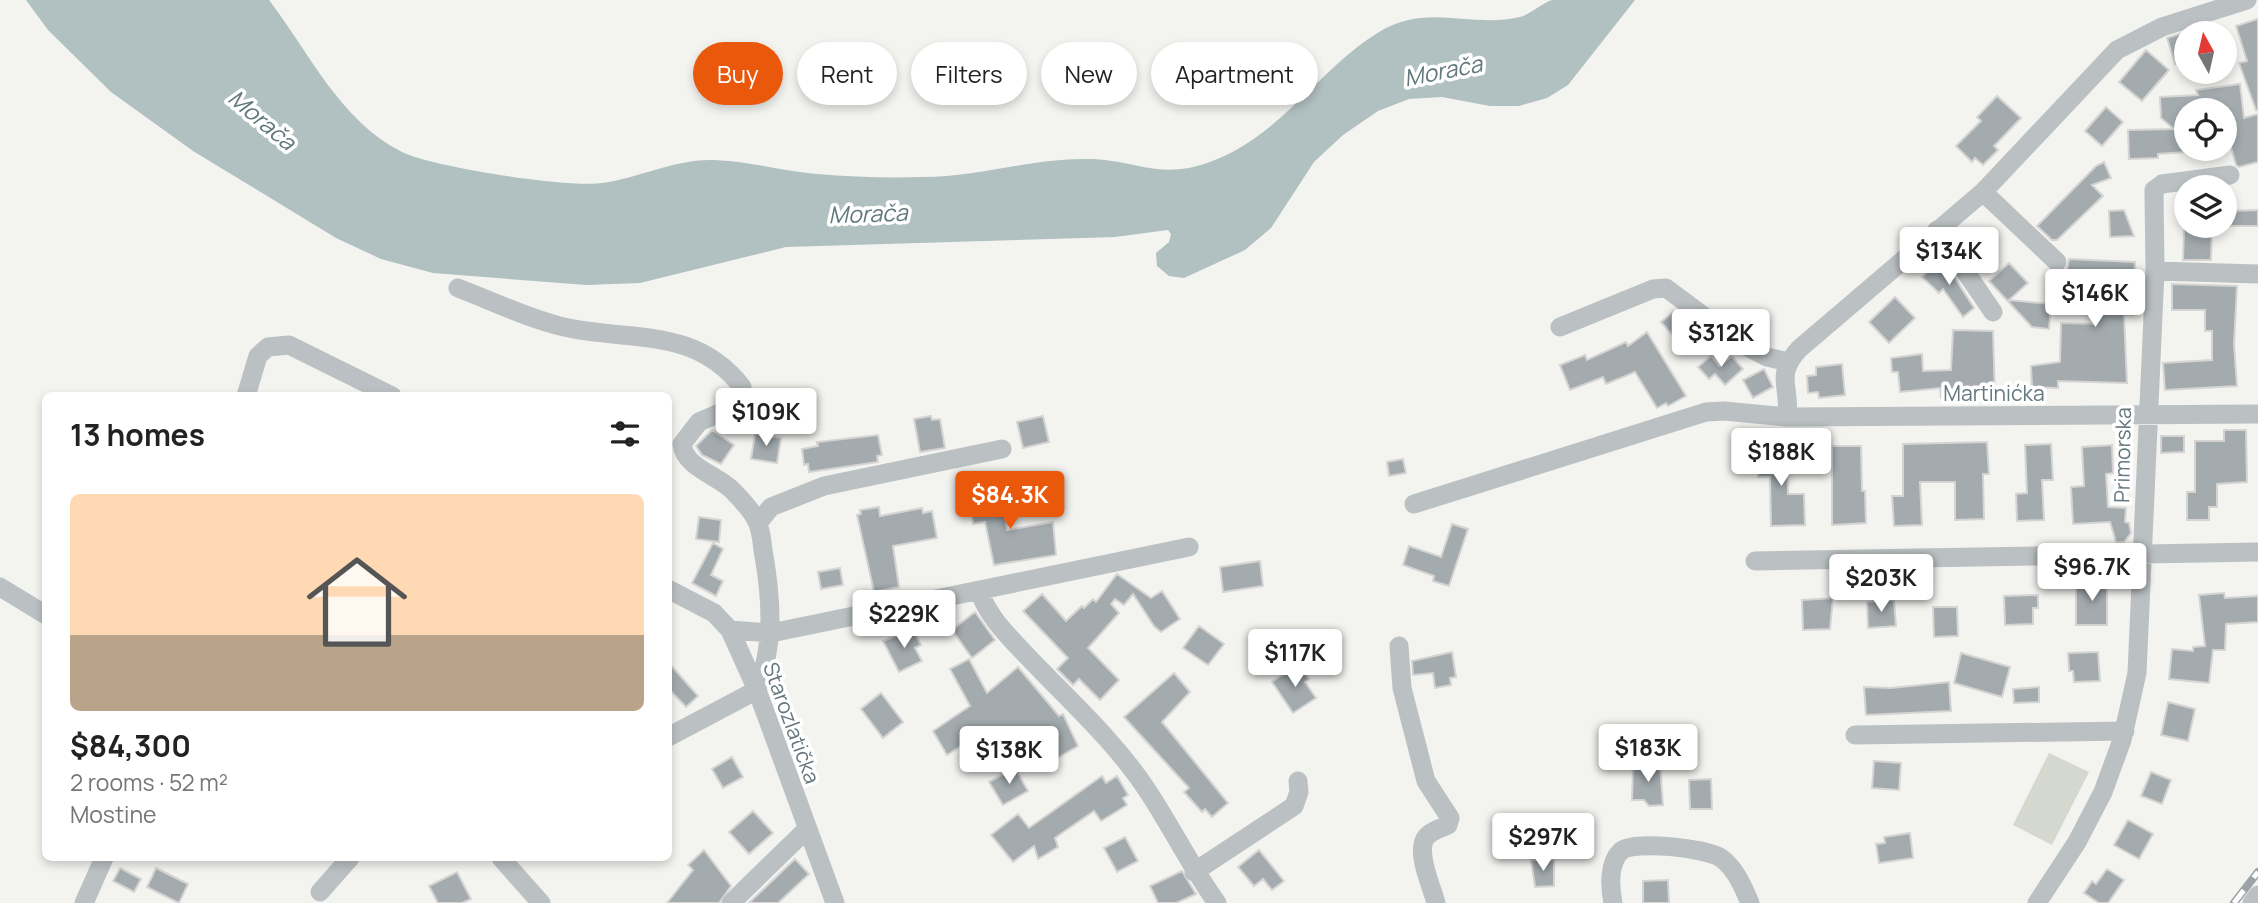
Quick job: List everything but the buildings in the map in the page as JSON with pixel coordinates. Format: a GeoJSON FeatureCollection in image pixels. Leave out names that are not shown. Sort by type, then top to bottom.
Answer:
{"type":"FeatureCollection","features":[{"type":"Feature","properties":{"kind":"street"},"geometry":{"type":"LineString","coordinates":[[1787,418],[1783,379],[1788,362],[1807,341],[1983,192],[2118,50],[2153,31],[2247,0]]}},
{"type":"Feature","properties":{"kind":"street","name":"Primorska"},"geometry":{"type":"LineString","coordinates":[[2037,903],[2091,817],[2111,772],[2124,732],[2137,673],[2144,553],[2146,416],[2155,271],[2153,195],[2157,187],[2174,184]]}},
{"type":"Feature","properties":{"kind":"street"},"geometry":{"type":"LineString","coordinates":[[1983,192],[2057,262]]}},
{"type":"Feature","properties":{"kind":"street"},"geometry":{"type":"LineString","coordinates":[[1937,230],[1993,312]]}},
{"type":"Feature","properties":{"kind":"street"},"geometry":{"type":"LineString","coordinates":[[2155,271],[2258,274]]}},
{"type":"Feature","properties":{"kind":"street"},"geometry":{"type":"LineString","coordinates":[[458,288],[564,327],[677,341],[728,369],[742,387],[738,405],[699,422],[682,444],[682,452],[731,489],[758,523],[769,585],[771,633],[766,665],[757,690],[672,735]]}},
{"type":"Feature","properties":{"kind":"street"},"geometry":{"type":"LineString","coordinates":[[1560,327],[1653,289],[1666,288],[1740,344],[1767,357],[1788,362]]}},
{"type":"Feature","properties":{"kind":"street"},"geometry":{"type":"LineString","coordinates":[[247,392],[258,356],[268,347],[289,345],[385,392]]}},
{"type":"Feature","properties":{"kind":"street","name":"Martinićka"},"geometry":{"type":"LineString","coordinates":[[1414,504],[1706,412],[1724,411],[1787,418],[2258,414]]}},
{"type":"Feature","properties":{"kind":"street"},"geometry":{"type":"LineString","coordinates":[[758,523],[771,507],[824,485],[1002,449]]}},
{"type":"Feature","properties":{"kind":"street"},"geometry":{"type":"LineString","coordinates":[[730,630],[771,633],[981,592],[1189,547]]}},
{"type":"Feature","properties":{"kind":"street"},"geometry":{"type":"LineString","coordinates":[[1755,561],[2258,552]]}},
{"type":"Feature","properties":{"kind":"street"},"geometry":{"type":"LineString","coordinates":[[0,587],[42,613]]}},
{"type":"Feature","properties":{"kind":"street","name":"Starozlatička"},"geometry":{"type":"LineString","coordinates":[[672,591],[714,613],[730,630],[757,690],[806,830],[835,903]]}},
{"type":"Feature","properties":{"kind":"street"},"geometry":{"type":"LineString","coordinates":[[981,592],[987,607],[1019,647],[1106,740],[1148,791],[1194,872],[1217,903]]}},
{"type":"Feature","properties":{"kind":"street"},"geometry":{"type":"LineString","coordinates":[[1399,646],[1402,688],[1426,781],[1450,818],[1448,825],[1429,834],[1424,841],[1422,852],[1436,903]]}},
{"type":"Feature","properties":{"kind":"street"},"geometry":{"type":"LineString","coordinates":[[1855,735],[2124,732]]}},
{"type":"Feature","properties":{"kind":"street"},"geometry":{"type":"LineString","coordinates":[[1194,872],[1294,806],[1299,792],[1298,781]]}},
{"type":"Feature","properties":{"kind":"street"},"geometry":{"type":"LineString","coordinates":[[732,903],[806,830]]}},
{"type":"Feature","properties":{"kind":"street"},"geometry":{"type":"LineString","coordinates":[[1612,903],[1610,888],[1614,860],[1619,853],[1626,847],[1652,847],[1696,849],[1717,855],[1729,865],[1750,903]]}},
{"type":"Feature","properties":{"kind":"street"},"geometry":{"type":"LineString","coordinates":[[84,903],[103,861]]}},
{"type":"Feature","properties":{"kind":"street"},"geometry":{"type":"LineString","coordinates":[[320,892],[347,861]]}},
{"type":"Feature","properties":{"kind":"street"},"geometry":{"type":"LineString","coordinates":[[503,861],[541,903]]}},
{"type":"Feature","properties":{"kind":"street"},"geometry":{"type":"LineString","coordinates":[[2252,903],[2258,895]]}},
{"type":"Feature","properties":{"kind":"shaded area"},"geometry":{"type":"Polygon","coordinates":[[[2049,753],[2089,772],[2052,845],[2013,825],[2049,753]]]}},
{"type":"Feature","properties":{"kind":"water","name":"Morača"},"geometry":{"type":"Polygon","coordinates":[[[26,0],[269,0],[343,104],[380,139],[402,152],[470,170],[585,184],[616,181],[699,160],[739,162],[817,174],[883,177],[944,176],[1067,159],[1104,160],[1160,169],[1190,168],[1233,152],[1256,138],[1294,105],[1318,105],[1318,82],[1357,48],[1397,23],[1432,17],[1502,20],[1524,16],[1552,0],[1635,0],[1568,85],[1547,98],[1519,106],[1490,106],[1442,97],[1409,99],[1378,111],[1343,135],[1314,162],[1271,228],[1245,250],[1184,278],[1169,276],[1157,266],[1156,253],[1169,242],[1171,234],[1168,230],[1115,237],[786,247],[640,283],[586,285],[433,273],[381,259],[336,238],[193,151],[111,92],[48,30],[26,0]]]}},
{"type":"Feature","properties":{"kind":"railway"},"geometry":{"type":"LineString","coordinates":[[2234,903],[2258,872]]}}]}
